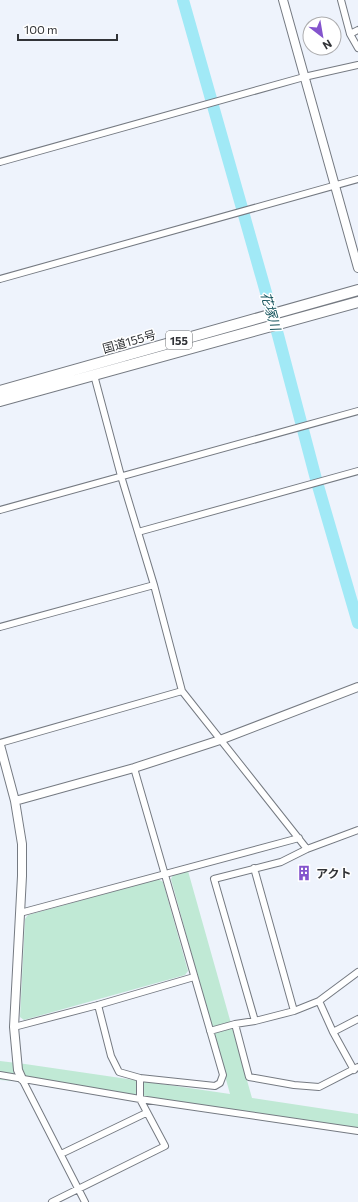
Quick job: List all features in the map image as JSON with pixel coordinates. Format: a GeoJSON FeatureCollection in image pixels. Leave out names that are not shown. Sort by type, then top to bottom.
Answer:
{"type":"FeatureCollection","features":[{"type":"Feature","properties":{"kind":"highway","name":"国道155号"},"geometry":{"type":"LineString","coordinates":[[0,391],[358,290]]}},
{"type":"Feature","properties":{"kind":"highway","name":"国道155号"},"geometry":{"type":"LineString","coordinates":[[0,401],[358,302]]}},
{"type":"Feature","properties":{"kind":"street"},"geometry":{"type":"LineString","coordinates":[[283,0],[358,268]]}},
{"type":"Feature","properties":{"kind":"street"},"geometry":{"type":"LineString","coordinates":[[341,0],[350,34],[358,48]]}},
{"type":"Feature","properties":{"kind":"street"},"geometry":{"type":"LineString","coordinates":[[350,34],[358,30]]}},
{"type":"Feature","properties":{"kind":"street"},"geometry":{"type":"LineString","coordinates":[[0,162],[304,77],[358,65]]}},
{"type":"Feature","properties":{"kind":"street"},"geometry":{"type":"LineString","coordinates":[[0,279],[358,179]]}},
{"type":"Feature","properties":{"kind":"street"},"geometry":{"type":"LineString","coordinates":[[94,375],[154,585],[182,691],[307,849]]}},
{"type":"Feature","properties":{"kind":"street"},"geometry":{"type":"LineString","coordinates":[[0,510],[358,411]]}},
{"type":"Feature","properties":{"kind":"street"},"geometry":{"type":"LineString","coordinates":[[138,532],[358,471]]}},
{"type":"Feature","properties":{"kind":"street"},"geometry":{"type":"LineString","coordinates":[[0,627],[154,585]]}},
{"type":"Feature","properties":{"kind":"street"},"geometry":{"type":"LineString","coordinates":[[15,801],[134,768],[220,740],[358,687]]}},
{"type":"Feature","properties":{"kind":"street"},"geometry":{"type":"LineString","coordinates":[[85,1202],[18,1070],[14,1027],[22,844],[15,801],[0,744],[182,691]]}},
{"type":"Feature","properties":{"kind":"street"},"geometry":{"type":"LineString","coordinates":[[98,1005],[111,1056],[119,1072],[140,1078],[215,1086],[220,1083],[223,1075],[134,768]]}},
{"type":"Feature","properties":{"kind":"street"},"geometry":{"type":"LineString","coordinates":[[254,1022],[214,880],[254,868],[281,862],[307,849],[358,830]]}},
{"type":"Feature","properties":{"kind":"street"},"geometry":{"type":"LineString","coordinates":[[20,913],[298,838]]}},
{"type":"Feature","properties":{"kind":"street"},"geometry":{"type":"LineString","coordinates":[[254,868],[294,1011]]}},
{"type":"Feature","properties":{"kind":"street"},"geometry":{"type":"LineString","coordinates":[[210,1031],[235,1024],[254,1022],[294,1011],[319,1001],[358,972]]}},
{"type":"Feature","properties":{"kind":"street"},"geometry":{"type":"LineString","coordinates":[[14,1027],[98,1005],[194,977]]}},
{"type":"Feature","properties":{"kind":"street"},"geometry":{"type":"LineString","coordinates":[[235,1024],[249,1077],[319,1087],[356,1068],[333,1032],[319,1001]]}},
{"type":"Feature","properties":{"kind":"street"},"geometry":{"type":"LineString","coordinates":[[333,1032],[358,1019]]}},
{"type":"Feature","properties":{"kind":"street"},"geometry":{"type":"LineString","coordinates":[[0,1075],[140,1099],[358,1131]]}},
{"type":"Feature","properties":{"kind":"street"},"geometry":{"type":"LineString","coordinates":[[52,1202],[165,1146],[146,1113],[140,1099],[140,1078]]}},
{"type":"Feature","properties":{"kind":"street"},"geometry":{"type":"LineString","coordinates":[[61,1154],[146,1113]]}},
{"type":"Feature","properties":{"kind":"green space"},"geometry":{"type":"Polygon","coordinates":[[[188,871],[252,1098],[358,1114],[358,1134],[266,1121],[29,1082],[0,1080],[0,1061],[230,1094],[171,879],[173,875],[188,871]]]}},
{"type":"Feature","properties":{"kind":"green space"},"geometry":{"type":"Polygon","coordinates":[[[158,879],[163,882],[188,971],[185,975],[24,1020],[20,1017],[25,919],[28,915],[158,879]]]}},
{"type":"Feature","properties":{"kind":"waterway","name":"花塚川"},"geometry":{"type":"LineString","coordinates":[[183,0],[278,335],[316,479],[358,623]]}},
{"type":"Feature","properties":{"kind":"place","name":"アクト"},"geometry":{"type":"Point","coordinates":[304,873]}}]}
